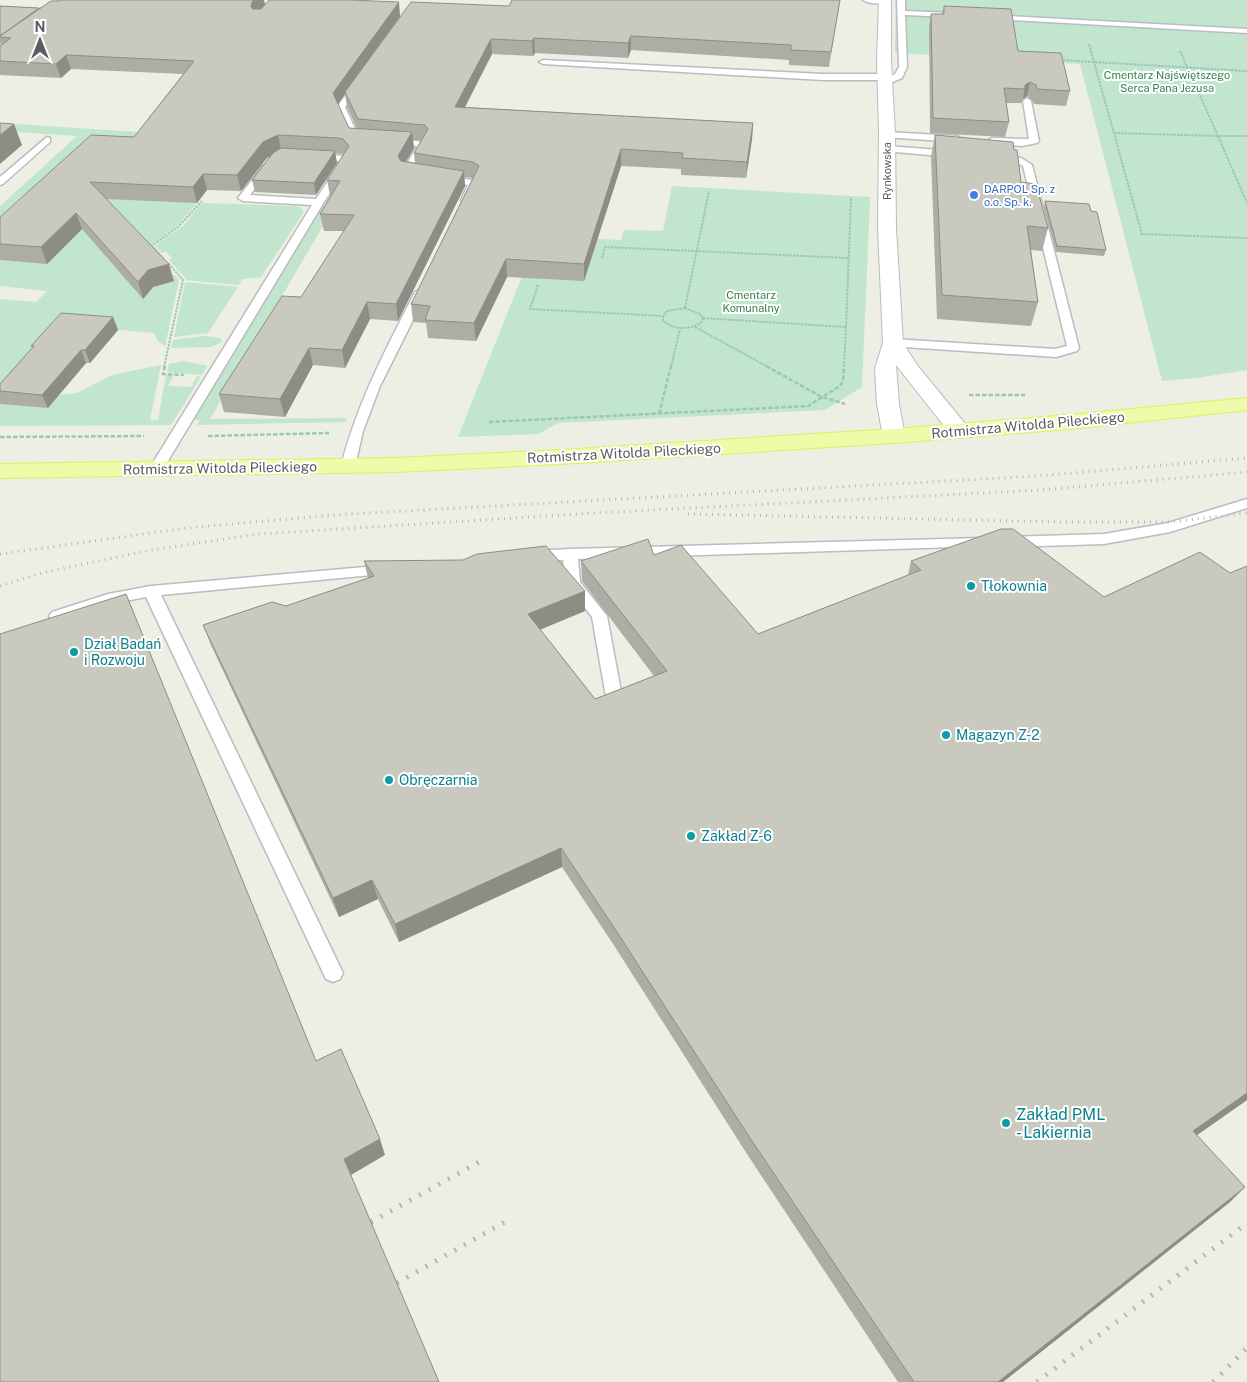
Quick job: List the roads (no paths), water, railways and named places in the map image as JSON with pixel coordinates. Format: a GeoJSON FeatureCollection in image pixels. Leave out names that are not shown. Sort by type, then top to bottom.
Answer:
{"type":"FeatureCollection","features":[{"type":"Feature","properties":{"kind":"main road","name":"Rotmistrza Witolda Pileckiego"},"geometry":{"type":"LineString","coordinates":[[0,471],[348,466],[561,457],[960,431],[1247,404]]}},
{"type":"Feature","properties":{"kind":"street","name":"Rynkowska"},"geometry":{"type":"LineString","coordinates":[[890,0],[885,80],[887,228],[893,343],[885,368],[888,404],[894,436]]}},
{"type":"Feature","properties":{"kind":"street","name":"Rynkowska"},"geometry":{"type":"LineString","coordinates":[[893,343],[908,368],[960,431]]}},
{"type":"Feature","properties":{"kind":"lane"},"geometry":{"type":"LineString","coordinates":[[543,62],[885,80],[899,76],[903,67],[901,13],[890,0],[867,0]]}},
{"type":"Feature","properties":{"kind":"lane"},"geometry":{"type":"LineString","coordinates":[[901,13],[958,16]]}},
{"type":"Feature","properties":{"kind":"lane"},"geometry":{"type":"LineString","coordinates":[[986,17],[1247,31]]}},
{"type":"Feature","properties":{"kind":"lane"},"geometry":{"type":"LineString","coordinates":[[364,76],[341,107],[355,140],[423,144],[407,173],[474,183],[461,210]]}},
{"type":"Feature","properties":{"kind":"lane"},"geometry":{"type":"LineString","coordinates":[[984,141],[1022,143],[1034,141],[1027,101]]}},
{"type":"Feature","properties":{"kind":"lane"},"geometry":{"type":"LineString","coordinates":[[0,182],[47,140]]}},
{"type":"Feature","properties":{"kind":"lane"},"geometry":{"type":"LineString","coordinates":[[887,142],[965,140]]}},
{"type":"Feature","properties":{"kind":"lane"},"geometry":{"type":"LineString","coordinates":[[887,142],[968,155]]}},
{"type":"Feature","properties":{"kind":"lane"},"geometry":{"type":"LineString","coordinates":[[156,469],[319,202],[345,163],[342,158],[307,156]]}},
{"type":"Feature","properties":{"kind":"lane"},"geometry":{"type":"LineString","coordinates":[[893,343],[1056,353],[1073,348],[1027,165],[1007,158],[987,156]]}},
{"type":"Feature","properties":{"kind":"lane"},"geometry":{"type":"LineString","coordinates":[[271,161],[243,198],[319,202]]}},
{"type":"Feature","properties":{"kind":"lane"},"geometry":{"type":"LineString","coordinates":[[348,466],[357,432],[374,386],[426,280]]}},
{"type":"Feature","properties":{"kind":"lane"},"geometry":{"type":"LineString","coordinates":[[520,556],[816,549],[1104,538],[1170,527],[1247,503]]}},
{"type":"Feature","properties":{"kind":"lane"},"geometry":{"type":"LineString","coordinates":[[570,554],[573,583],[599,616],[614,697]]}},
{"type":"Feature","properties":{"kind":"lane"},"geometry":{"type":"LineString","coordinates":[[45,620],[108,599],[151,591],[400,569]]}},
{"type":"Feature","properties":{"kind":"lane"},"geometry":{"type":"LineString","coordinates":[[151,591],[333,974]]}},
{"type":"Feature","properties":{"kind":"railway"},"geometry":{"type":"LineString","coordinates":[[0,554],[187,528],[332,515],[1037,476],[1247,458]]}},
{"type":"Feature","properties":{"kind":"railway"},"geometry":{"type":"LineString","coordinates":[[0,586],[45,572],[151,550],[259,534],[594,513],[1041,490],[1247,472]]}},
{"type":"Feature","properties":{"kind":"railway"},"geometry":{"type":"LineString","coordinates":[[688,514],[1062,522],[1170,522],[1247,513]]}},
{"type":"Feature","properties":{"kind":"railway"},"geometry":{"type":"LineString","coordinates":[[371,1222],[481,1161]]}},
{"type":"Feature","properties":{"kind":"railway"},"geometry":{"type":"LineString","coordinates":[[397,1283],[510,1219]]}},
{"type":"Feature","properties":{"kind":"railway"},"geometry":{"type":"LineString","coordinates":[[1037,1382],[1247,1223]]}},
{"type":"Feature","properties":{"kind":"railway"},"geometry":{"type":"LineString","coordinates":[[1213,1382],[1247,1348]]}},
{"type":"Feature","properties":{"kind":"place","name":"DARPOL Sp. z o.o. Sp. k."},"geometry":{"type":"Point","coordinates":[974,195]}},
{"type":"Feature","properties":{"kind":"place","name":"Tłokownia"},"geometry":{"type":"Point","coordinates":[971,586]}},
{"type":"Feature","properties":{"kind":"place","name":"Dział Badań i Rozwoju"},"geometry":{"type":"Point","coordinates":[74,652]}},
{"type":"Feature","properties":{"kind":"place","name":"Magazyn Z-2"},"geometry":{"type":"Point","coordinates":[946,735]}},
{"type":"Feature","properties":{"kind":"place","name":"Obręczarnia"},"geometry":{"type":"Point","coordinates":[389,780]}},
{"type":"Feature","properties":{"kind":"place","name":"Zakład Z-6"},"geometry":{"type":"Point","coordinates":[691,836]}},
{"type":"Feature","properties":{"kind":"place","name":"Zakład PML - Lakiernia"},"geometry":{"type":"Point","coordinates":[1006,1123]}},
{"type":"Feature","properties":{"kind":"park label","name":"Cmentarz Najświętszego Serca Pana Jezusa"},"geometry":{"type":"Point","coordinates":[1167,81]}},
{"type":"Feature","properties":{"kind":"park label","name":"Cmentarz Komunalny"},"geometry":{"type":"Point","coordinates":[751,301]}}]}
